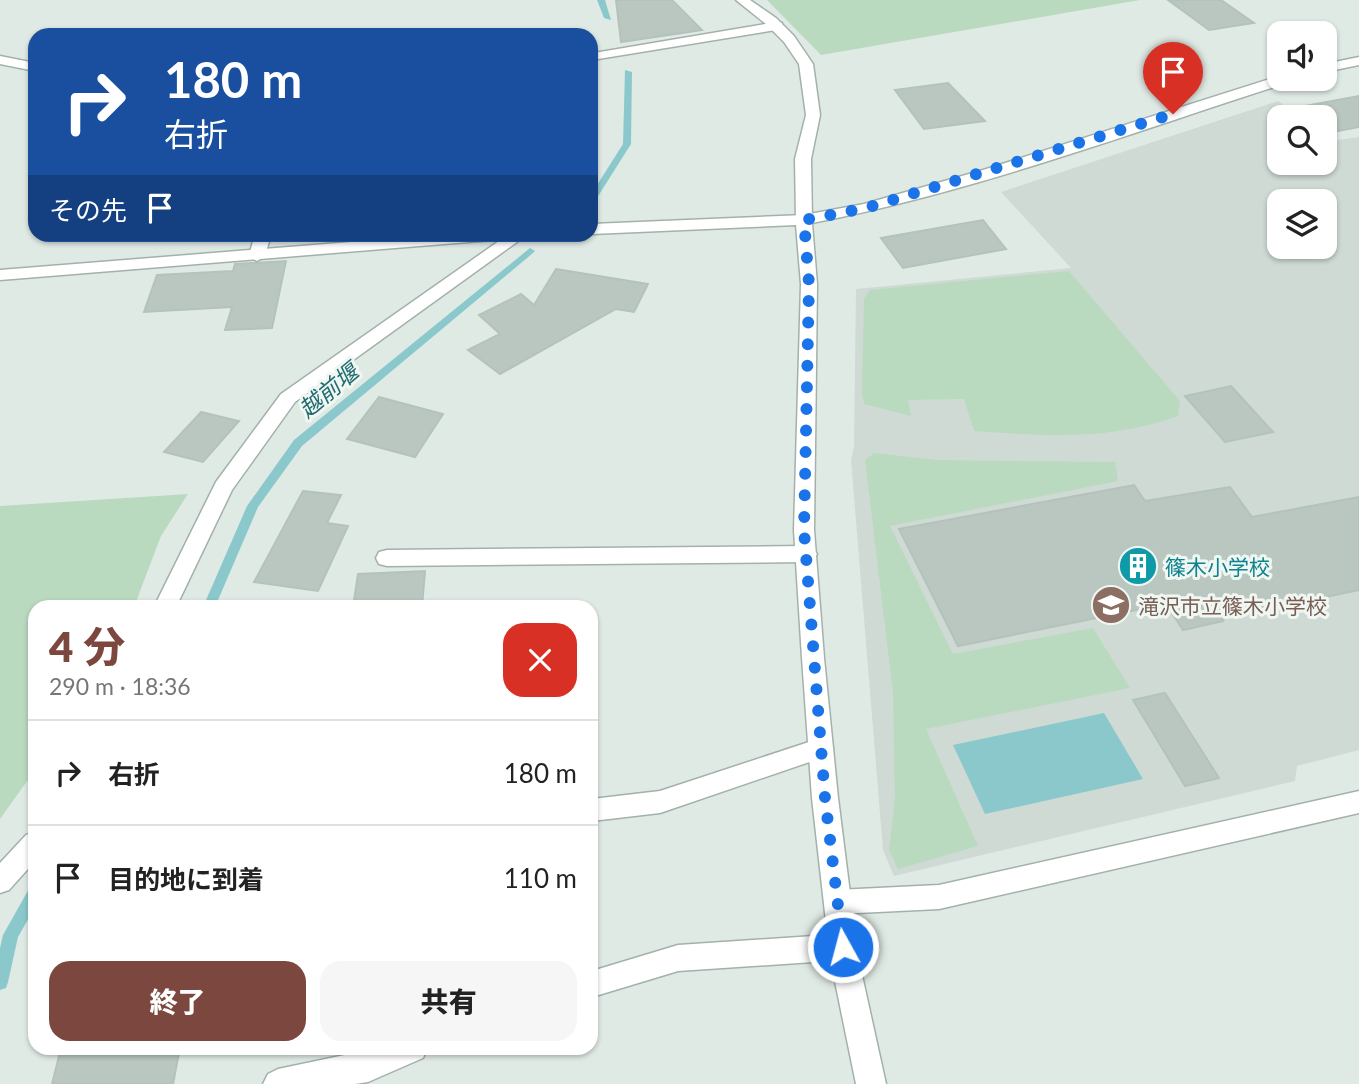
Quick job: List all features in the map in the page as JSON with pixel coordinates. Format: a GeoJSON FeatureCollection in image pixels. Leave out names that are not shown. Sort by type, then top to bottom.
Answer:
{"type":"FeatureCollection","features":[{"type":"Feature","properties":{"kind":"street"},"geometry":{"type":"LineString","coordinates":[[742,0],[777,26],[789,38],[806,64],[813,115],[803,159],[809,284],[806,555],[821,748],[837,902],[843,947],[871,1084]]}},
{"type":"Feature","properties":{"kind":"street"},"geometry":{"type":"LineString","coordinates":[[598,56],[777,26]]}},
{"type":"Feature","properties":{"kind":"street"},"geometry":{"type":"LineString","coordinates":[[0,60],[28,66]]}},
{"type":"Feature","properties":{"kind":"street"},"geometry":{"type":"LineString","coordinates":[[1337,66],[1359,61]]}},
{"type":"Feature","properties":{"kind":"street"},"geometry":{"type":"LineString","coordinates":[[598,229],[804,220],[866,208],[988,173],[1267,85]]}},
{"type":"Feature","properties":{"kind":"street"},"geometry":{"type":"LineString","coordinates":[[257,256],[261,242]]}},
{"type":"Feature","properties":{"kind":"street"},"geometry":{"type":"LineString","coordinates":[[0,275],[355,250],[430,242]]}},
{"type":"Feature","properties":{"kind":"street"},"geometry":{"type":"LineString","coordinates":[[168,600],[223,487],[288,398],[509,242]]}},
{"type":"Feature","properties":{"kind":"street"},"geometry":{"type":"LineString","coordinates":[[387,558],[806,555]]}},
{"type":"Feature","properties":{"kind":"street"},"geometry":{"type":"LineString","coordinates":[[598,809],[660,802],[821,748]]}},
{"type":"Feature","properties":{"kind":"street"},"geometry":{"type":"LineString","coordinates":[[837,902],[939,897],[1359,802]]}},
{"type":"Feature","properties":{"kind":"street"},"geometry":{"type":"LineString","coordinates":[[0,881],[28,851]]}},
{"type":"Feature","properties":{"kind":"street"},"geometry":{"type":"LineString","coordinates":[[598,982],[678,958],[843,947]]}},
{"type":"Feature","properties":{"kind":"street"},"geometry":{"type":"LineString","coordinates":[[278,1084],[369,1067],[397,1055]]}},
{"type":"Feature","properties":{"kind":"shaded area","name":"滝沢市立篠木小学校"},"geometry":{"type":"Polygon","coordinates":[[[1278,101],[1283,105],[1267,105],[1267,175],[1337,175],[1337,140],[1359,137],[1359,750],[1297,766],[1295,781],[894,876],[883,850],[851,460],[854,446],[856,289],[1071,268],[1001,192],[1278,101]]]}},
{"type":"Feature","properties":{"kind":"green space"},"geometry":{"type":"Polygon","coordinates":[[[767,0],[1140,0],[821,55],[767,0]]]}},
{"type":"Feature","properties":{"kind":"green space"},"geometry":{"type":"Polygon","coordinates":[[[1069,271],[1180,401],[1178,416],[1127,430],[1052,435],[974,431],[964,399],[908,400],[911,416],[864,404],[864,299],[870,290],[1069,271]]]}},
{"type":"Feature","properties":{"kind":"green space"},"geometry":{"type":"Polygon","coordinates":[[[874,453],[938,460],[1115,462],[1118,481],[890,526],[953,654],[1093,628],[1130,688],[926,729],[978,846],[898,869],[889,850],[895,800],[893,693],[865,460],[874,453]]]}},
{"type":"Feature","properties":{"kind":"green space"},"geometry":{"type":"Polygon","coordinates":[[[188,494],[161,536],[137,600],[28,600],[28,780],[0,819],[0,506],[188,494]]]}},
{"type":"Feature","properties":{"kind":"water"},"geometry":{"type":"Polygon","coordinates":[[[1104,713],[1143,779],[985,814],[953,745],[1104,713]]]}},
{"type":"Feature","properties":{"kind":"building"},"geometry":{"type":"Polygon","coordinates":[[[616,0],[672,0],[702,30],[621,42],[616,0]]]}},
{"type":"Feature","properties":{"kind":"building"},"geometry":{"type":"Polygon","coordinates":[[[1168,0],[1221,0],[1254,23],[1209,30],[1168,0]]]}},
{"type":"Feature","properties":{"kind":"building"},"geometry":{"type":"Polygon","coordinates":[[[948,83],[985,121],[924,129],[895,90],[948,83]]]}},
{"type":"Feature","properties":{"kind":"building"},"geometry":{"type":"Polygon","coordinates":[[[1359,96],[1359,127],[1337,131],[1337,105],[1310,105],[1359,96]]]}},
{"type":"Feature","properties":{"kind":"building"},"geometry":{"type":"Polygon","coordinates":[[[983,220],[1006,249],[903,268],[881,238],[983,220]]]}},
{"type":"Feature","properties":{"kind":"building"},"geometry":{"type":"Polygon","coordinates":[[[286,261],[272,328],[225,330],[232,307],[144,312],[157,275],[233,271],[235,264],[286,261]]]}},
{"type":"Feature","properties":{"kind":"building"},"geometry":{"type":"Polygon","coordinates":[[[556,269],[648,284],[634,312],[616,309],[500,374],[468,350],[500,334],[479,315],[521,294],[534,305],[556,269]]]}},
{"type":"Feature","properties":{"kind":"building"},"geometry":{"type":"Polygon","coordinates":[[[1231,386],[1273,432],[1225,442],[1185,396],[1231,386]]]}},
{"type":"Feature","properties":{"kind":"building"},"geometry":{"type":"Polygon","coordinates":[[[379,397],[443,414],[415,457],[347,439],[379,397]]]}},
{"type":"Feature","properties":{"kind":"building"},"geometry":{"type":"Polygon","coordinates":[[[201,412],[239,421],[203,462],[164,452],[201,412]]]}},
{"type":"Feature","properties":{"kind":"building","name":"篠木小学校"},"geometry":{"type":"Polygon","coordinates":[[[1134,485],[1145,501],[1230,487],[1252,517],[1359,497],[1359,590],[1183,630],[1166,604],[958,646],[899,529],[1134,485]]]}},
{"type":"Feature","properties":{"kind":"building"},"geometry":{"type":"Polygon","coordinates":[[[303,491],[341,495],[327,523],[348,526],[318,591],[254,582],[303,491]]]}},
{"type":"Feature","properties":{"kind":"building"},"geometry":{"type":"Polygon","coordinates":[[[425,571],[423,600],[354,600],[358,574],[425,571]]]}},
{"type":"Feature","properties":{"kind":"building"},"geometry":{"type":"Polygon","coordinates":[[[1165,693],[1219,778],[1185,786],[1133,700],[1165,693]]]}},
{"type":"Feature","properties":{"kind":"building"},"geometry":{"type":"Polygon","coordinates":[[[59,1055],[179,1055],[173,1084],[52,1084],[59,1055]]]}},
{"type":"Feature","properties":{"kind":"waterway","name":"越前堰"},"geometry":{"type":"LineString","coordinates":[[601,0],[608,18]]}},
{"type":"Feature","properties":{"kind":"waterway"},"geometry":{"type":"LineString","coordinates":[[598,190],[627,144],[628,72]]}},
{"type":"Feature","properties":{"kind":"waterway","name":"越前堰"},"geometry":{"type":"LineString","coordinates":[[212,600],[253,506],[298,443],[530,251]]}},
{"type":"Feature","properties":{"kind":"waterway","name":"越前堰"},"geometry":{"type":"LineString","coordinates":[[0,982],[11,935],[28,905]]}},
{"type":"Feature","properties":{"kind":"place","name":"篠木小学校"},"geometry":{"type":"Point","coordinates":[1138,566]}},
{"type":"Feature","properties":{"kind":"place","name":"滝沢市立篠木小学校"},"geometry":{"type":"Point","coordinates":[1111,605]}},
{"type":"Feature","properties":{"kind":"route"},"geometry":{"type":"LineString","coordinates":[[843,947],[825,798],[804,530],[809,284],[804,220],[866,208],[988,173],[1173,114]]}}]}
